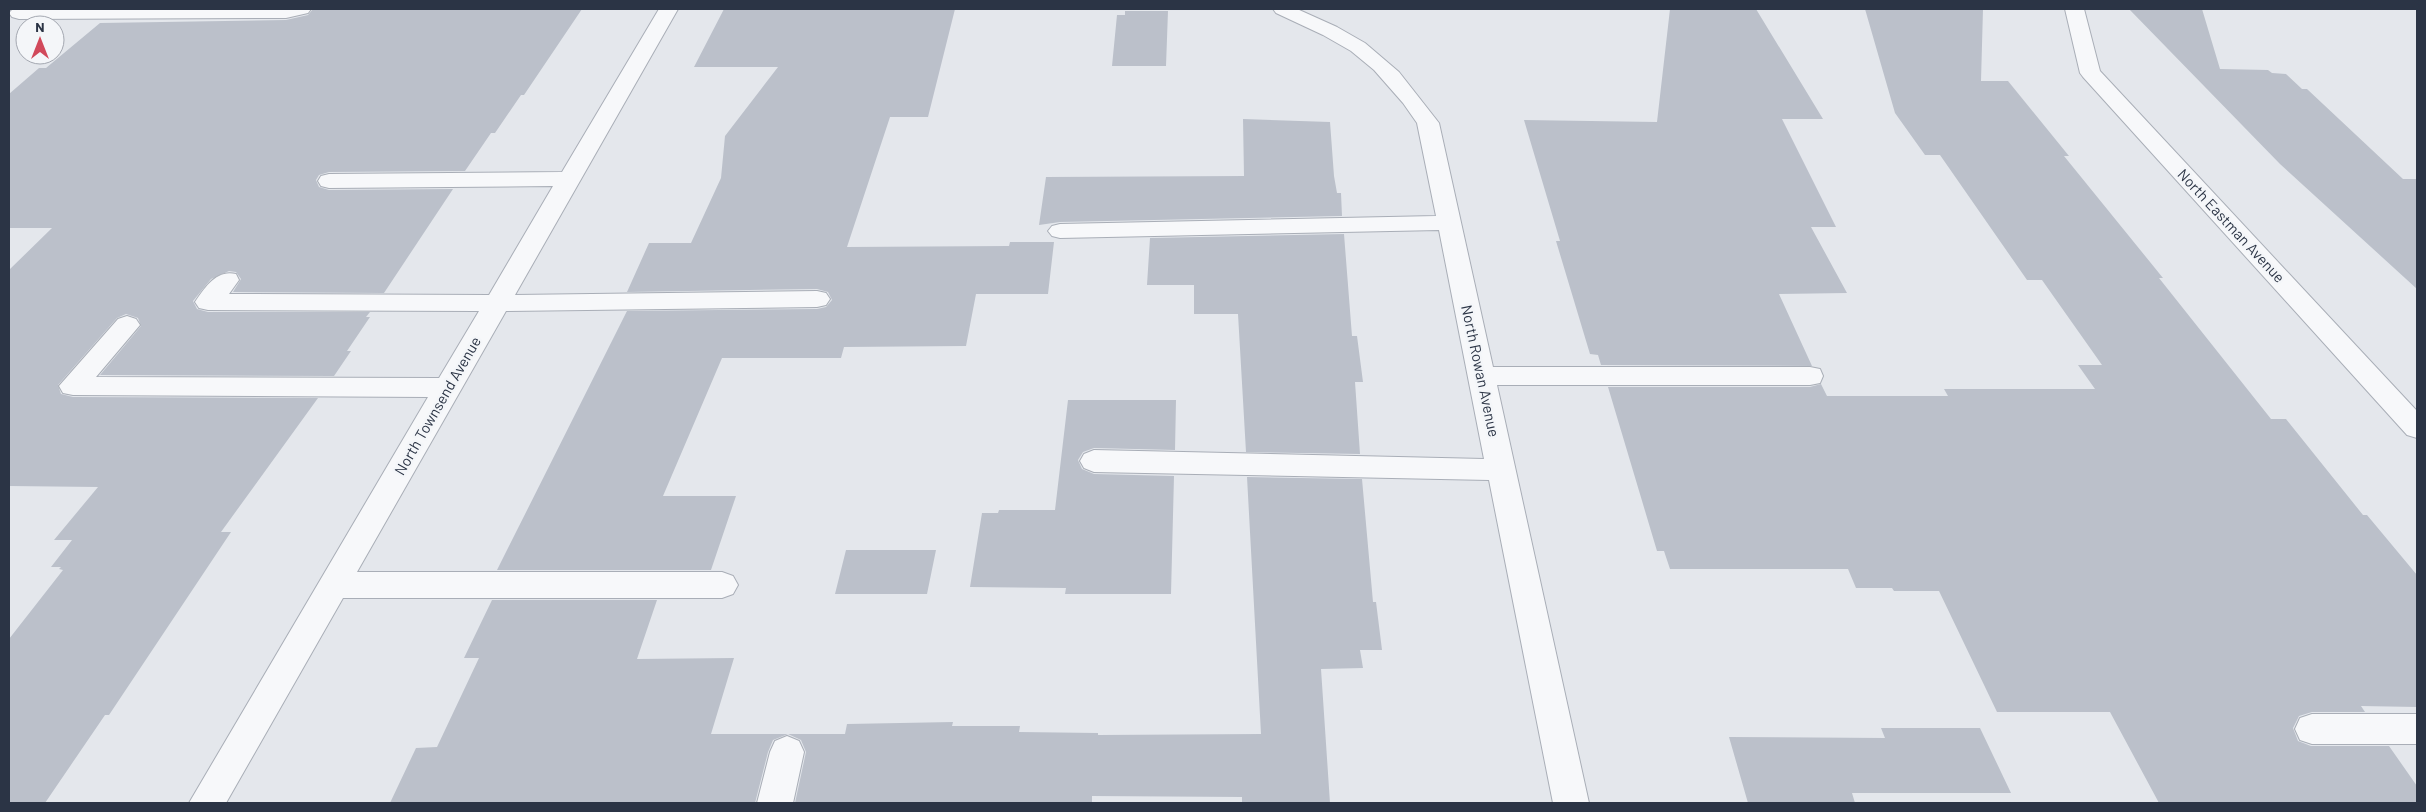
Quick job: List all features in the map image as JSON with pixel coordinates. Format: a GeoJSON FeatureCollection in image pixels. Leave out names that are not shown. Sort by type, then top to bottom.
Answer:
{"type":"FeatureCollection","features":[{"type":"Feature","properties":{"kind":"street"},"geometry":{"type":"LineString","coordinates":[[18,14],[286,12],[301,9]]}},
{"type":"Feature","properties":{"kind":"street","name":"North Townsend Avenue"},"geometry":{"type":"LineString","coordinates":[[207,803],[668,9]]}},
{"type":"Feature","properties":{"kind":"street"},"geometry":{"type":"LineString","coordinates":[[1285,10],[1327,9]]}},
{"type":"Feature","properties":{"kind":"street","name":"North Eastman Avenue"},"geometry":{"type":"LineString","coordinates":[[2074,9],[2090,73],[2417,428]]}},
{"type":"Feature","properties":{"kind":"street","name":"North Rowan Avenue"},"geometry":{"type":"LineString","coordinates":[[1285,10],[1344,38],[1369,54],[1411,96],[1428,123],[1571,803]]}},
{"type":"Feature","properties":{"kind":"street"},"geometry":{"type":"LineString","coordinates":[[329,181],[569,179]]}},
{"type":"Feature","properties":{"kind":"street"},"geometry":{"type":"LineString","coordinates":[[1060,232],[1449,223]]}},
{"type":"Feature","properties":{"kind":"street"},"geometry":{"type":"LineString","coordinates":[[227,280],[208,302],[498,303],[817,299]]}},
{"type":"Feature","properties":{"kind":"street"},"geometry":{"type":"LineString","coordinates":[[127,325],[73,386],[449,388]]}},
{"type":"Feature","properties":{"kind":"street"},"geometry":{"type":"LineString","coordinates":[[1482,376],[1810,376]]}},
{"type":"Feature","properties":{"kind":"street"},"geometry":{"type":"LineString","coordinates":[[1094,462],[1500,470]]}},
{"type":"Feature","properties":{"kind":"street"},"geometry":{"type":"LineString","coordinates":[[334,584],[722,585]]}},
{"type":"Feature","properties":{"kind":"street"},"geometry":{"type":"LineString","coordinates":[[2312,729],[2417,729]]}},
{"type":"Feature","properties":{"kind":"street"},"geometry":{"type":"LineString","coordinates":[[775,803],[787,752]]}},
{"type":"Feature","properties":{"kind":"building"},"geometry":{"type":"Polygon","coordinates":[[[313,9],[582,9],[524,95],[521,95],[495,133],[491,133],[465,171],[329,172],[319,175],[316,180],[319,187],[329,190],[453,189],[384,293],[233,292],[241,279],[236,272],[229,271],[211,279],[193,301],[197,309],[208,312],[370,312],[366,317],[370,317],[347,351],[351,351],[334,376],[100,375],[141,326],[138,318],[126,314],[117,318],[58,385],[61,394],[73,397],[318,398],[221,532],[231,532],[109,715],[105,715],[45,803],[9,803],[9,639],[63,570],[59,569],[61,567],[51,567],[72,540],[54,540],[98,487],[9,486],[9,270],[52,228],[9,228],[9,94],[39,68],[46,68],[50,65],[65,65],[65,52],[100,23],[286,20],[308,15],[313,9]]]}},
{"type":"Feature","properties":{"kind":"building"},"geometry":{"type":"Polygon","coordinates":[[[724,9],[955,9],[928,117],[890,117],[847,247],[1009,246],[1010,242],[1054,242],[1048,294],[976,294],[966,346],[844,347],[841,358],[722,358],[663,496],[736,496],[711,570],[497,570],[627,311],[817,309],[826,307],[832,300],[828,292],[817,289],[627,292],[649,243],[691,243],[721,178],[725,136],[778,67],[694,67],[724,9]]]}},
{"type":"Feature","properties":{"kind":"building"},"geometry":{"type":"Polygon","coordinates":[[[1670,9],[1756,9],[1823,119],[1782,119],[1836,227],[1811,227],[1847,293],[1779,294],[1812,366],[1601,365],[1598,355],[1590,354],[1556,241],[1560,241],[1524,120],[1657,122],[1670,9]]]}},
{"type":"Feature","properties":{"kind":"building"},"geometry":{"type":"Polygon","coordinates":[[[1865,9],[1983,9],[1981,81],[2008,81],[2069,156],[2064,156],[2163,278],[2159,278],[2271,419],[2286,419],[2363,515],[2367,515],[2417,575],[2417,707],[2361,706],[2365,712],[2312,712],[2299,716],[2293,728],[2298,741],[2311,746],[2389,746],[2417,786],[2417,803],[2159,803],[2110,712],[1997,712],[1939,591],[1894,591],[1892,588],[1856,588],[1848,569],[1670,569],[1664,551],[1657,551],[1608,387],[1810,387],[1821,384],[1827,396],[1948,396],[1944,389],[2095,389],[2078,365],[2102,365],[2042,280],[2027,280],[1940,155],[1925,155],[1895,113],[1865,9]]]}},
{"type":"Feature","properties":{"kind":"building"},"geometry":{"type":"Polygon","coordinates":[[[2129,9],[2202,9],[2220,69],[2268,70],[2272,73],[2286,74],[2302,89],[2307,89],[2403,179],[2417,179],[2417,289],[2280,164],[2129,9]]]}},
{"type":"Feature","properties":{"kind":"building"},"geometry":{"type":"Polygon","coordinates":[[[1125,11],[1168,11],[1166,66],[1112,66],[1117,15],[1125,15],[1125,11]]]}},
{"type":"Feature","properties":{"kind":"building"},"geometry":{"type":"Polygon","coordinates":[[[1243,119],[1330,122],[1334,176],[1337,193],[1341,193],[1342,216],[1060,222],[1039,225],[1046,177],[1244,176],[1243,119]]]}},
{"type":"Feature","properties":{"kind":"building"},"geometry":{"type":"Polygon","coordinates":[[[1344,234],[1352,336],[1357,336],[1363,382],[1355,382],[1360,454],[1246,452],[1238,314],[1194,314],[1194,285],[1147,285],[1150,238],[1344,234]]]}},
{"type":"Feature","properties":{"kind":"building"},"geometry":{"type":"Polygon","coordinates":[[[1068,400],[1176,400],[1175,450],[1094,448],[1083,452],[1078,460],[1082,469],[1094,474],[1174,476],[1171,594],[1065,594],[1066,588],[970,587],[982,513],[998,513],[999,510],[1055,510],[1068,400]]]}},
{"type":"Feature","properties":{"kind":"building"},"geometry":{"type":"Polygon","coordinates":[[[1247,477],[1362,479],[1373,602],[1376,602],[1382,650],[1360,650],[1363,668],[1321,669],[1330,803],[1242,803],[1242,797],[1092,796],[1092,803],[795,803],[806,752],[801,740],[788,734],[845,734],[847,724],[953,722],[952,726],[1020,726],[1019,732],[1098,733],[1098,735],[1261,734],[1247,477]]]}},
{"type":"Feature","properties":{"kind":"building"},"geometry":{"type":"Polygon","coordinates":[[[846,550],[936,550],[927,594],[835,594],[846,550]]]}},
{"type":"Feature","properties":{"kind":"building"},"geometry":{"type":"Polygon","coordinates":[[[492,600],[657,600],[637,659],[734,658],[711,734],[788,734],[773,740],[768,752],[755,803],[390,803],[416,748],[437,747],[479,658],[464,658],[492,600]]]}},
{"type":"Feature","properties":{"kind":"building"},"geometry":{"type":"Polygon","coordinates":[[[1881,728],[1980,728],[2011,793],[1852,793],[1855,803],[1748,803],[1729,737],[1885,738],[1881,728]]]}}]}
